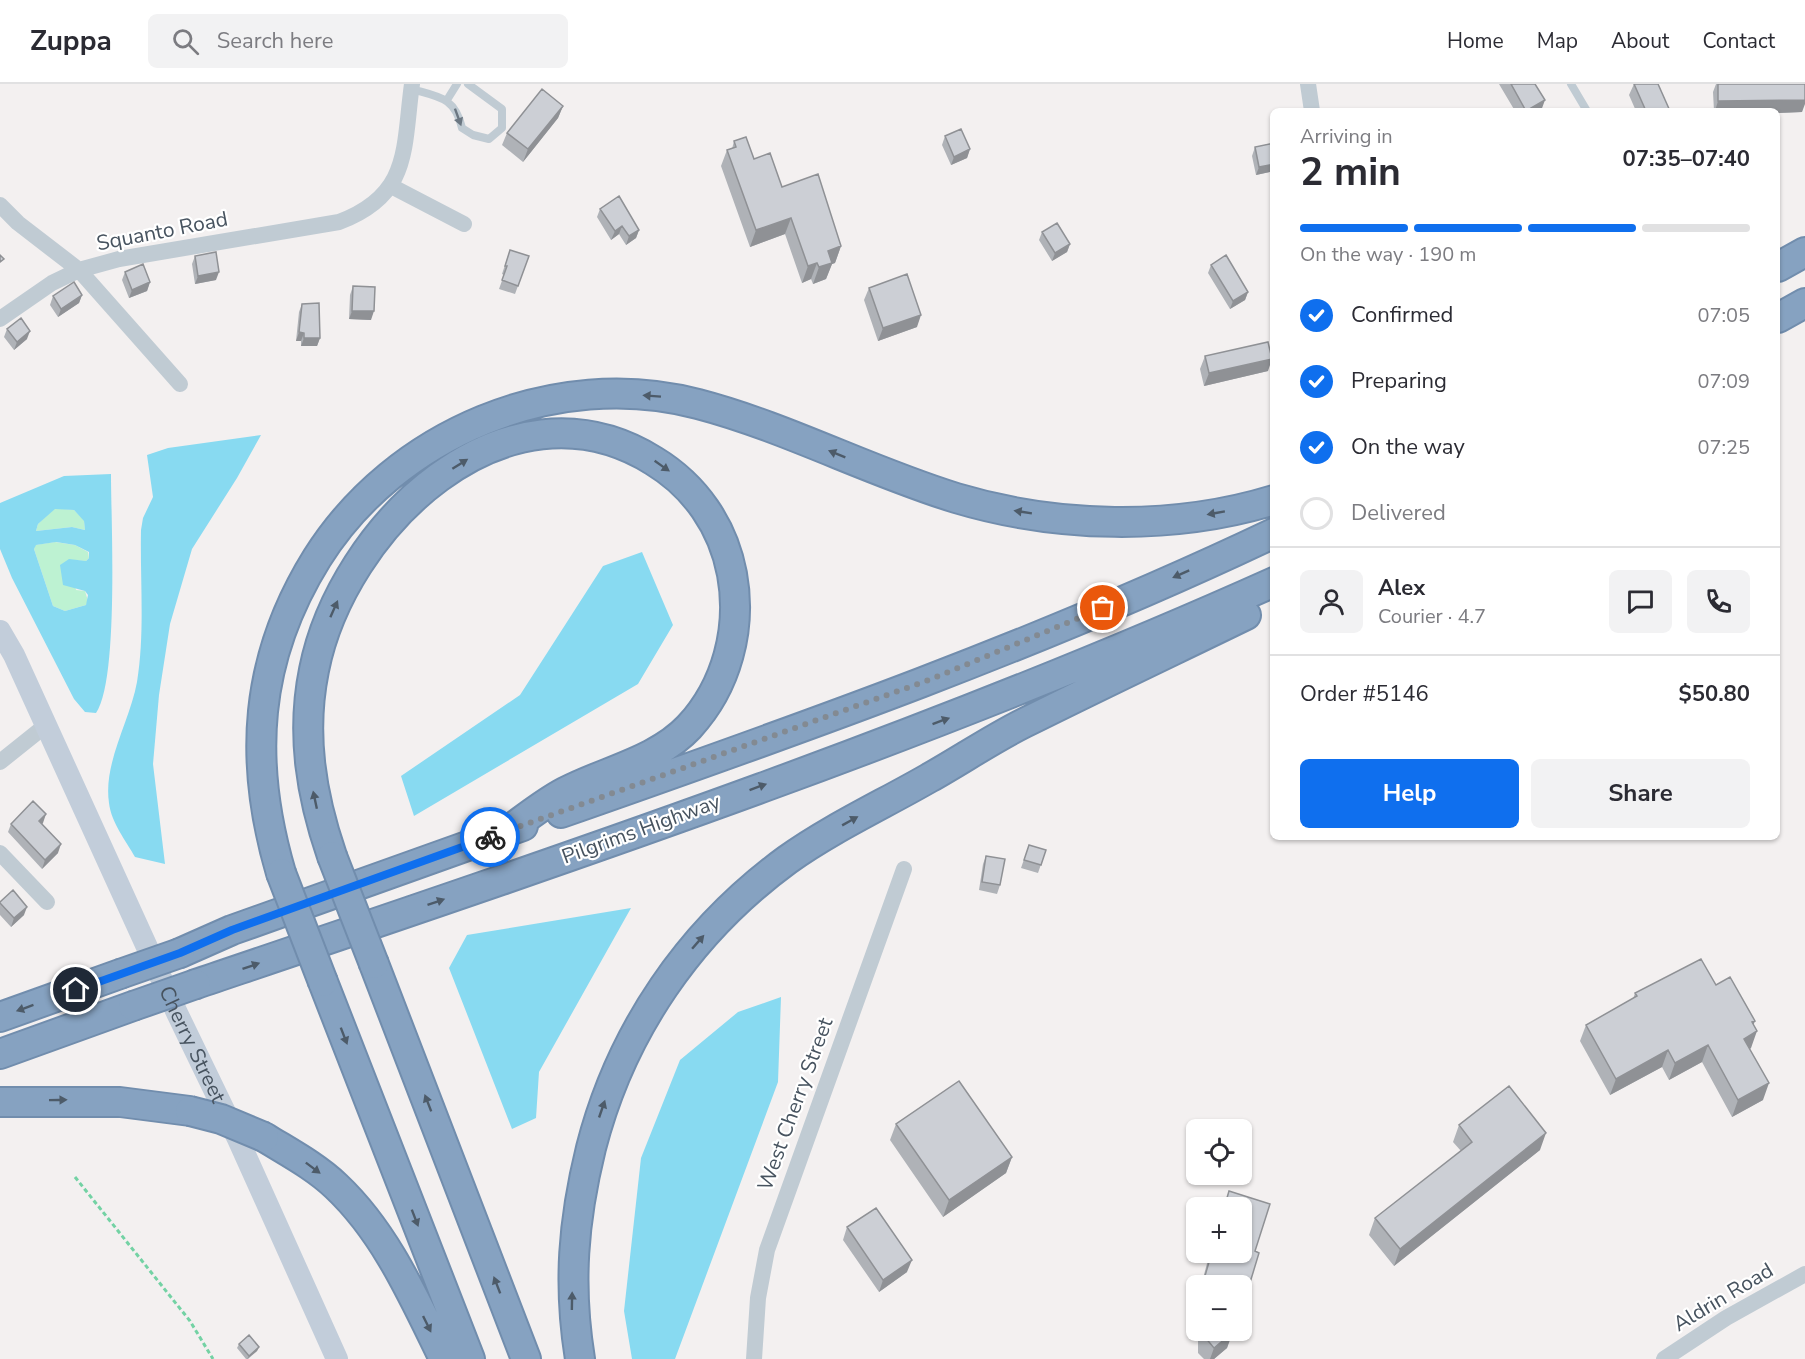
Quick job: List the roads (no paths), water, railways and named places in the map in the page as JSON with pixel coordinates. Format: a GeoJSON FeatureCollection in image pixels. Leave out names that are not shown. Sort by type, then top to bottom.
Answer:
{"type":"FeatureCollection","features":[{"type":"Feature","properties":{"kind":"highway"},"geometry":{"type":"LineString","coordinates":[[1780,266],[1805,252]]}},
{"type":"Feature","properties":{"kind":"highway"},"geometry":{"type":"LineString","coordinates":[[1780,317],[1805,303]]}},
{"type":"Feature","properties":{"kind":"highway"},"geometry":{"type":"LineString","coordinates":[[470,1359],[281,873],[265,813],[261,784],[262,715],[275,651],[302,582],[348,516],[376,487],[432,445],[499,414],[562,398],[601,394],[658,396],[724,411],[957,498],[1005,510],[1056,517],[1132,521],[1179,519],[1270,501]]}},
{"type":"Feature","properties":{"kind":"highway"},"geometry":{"type":"LineString","coordinates":[[506,832],[563,793],[653,752],[687,729],[708,702],[720,681],[733,641],[734,585],[723,541],[715,523],[696,497],[666,468],[644,454],[599,437],[558,433],[527,436],[472,456],[426,488],[400,511],[377,536],[359,561],[343,590],[322,639],[310,698],[308,743],[310,771],[320,821],[526,1359]]}},
{"type":"Feature","properties":{"kind":"highway","name":"Pilgrims Highway"},"geometry":{"type":"LineString","coordinates":[[0,1017],[180,953],[232,930],[929,680],[1062,626],[1270,536]]}},
{"type":"Feature","properties":{"kind":"highway","name":"Pilgrims Highway"},"geometry":{"type":"LineString","coordinates":[[0,1054],[477,888],[958,715],[1270,584]]}},
{"type":"Feature","properties":{"kind":"highway"},"geometry":{"type":"LineString","coordinates":[[580,1359],[572,1312],[573,1254],[584,1178],[600,1113],[630,1041],[662,987],[700,939],[749,889],[825,835],[1022,724],[1270,603]]}},
{"type":"Feature","properties":{"kind":"highway"},"geometry":{"type":"LineString","coordinates":[[0,1102],[120,1102],[190,1110],[221,1119],[264,1137],[335,1185],[360,1212],[380,1237],[408,1284],[444,1359]]}},
{"type":"Feature","properties":{"kind":"main road","name":"Cherry Street"},"geometry":{"type":"LineString","coordinates":[[0,632],[14,655],[337,1359]]}},
{"type":"Feature","properties":{"kind":"street"},"geometry":{"type":"LineString","coordinates":[[1308,84],[1312,108]]}},
{"type":"Feature","properties":{"kind":"street"},"geometry":{"type":"LineString","coordinates":[[412,87],[407,136],[399,170],[391,186],[464,224]]}},
{"type":"Feature","properties":{"kind":"street","name":"Squanto Road"},"geometry":{"type":"LineString","coordinates":[[0,319],[52,283],[80,270],[119,259],[344,220],[362,214],[391,186]]}},
{"type":"Feature","properties":{"kind":"street"},"geometry":{"type":"LineString","coordinates":[[0,205],[18,223],[80,270],[180,384]]}},
{"type":"Feature","properties":{"kind":"street"},"geometry":{"type":"LineString","coordinates":[[0,762],[45,726]]}},
{"type":"Feature","properties":{"kind":"street"},"geometry":{"type":"LineString","coordinates":[[0,853],[47,902]]}},
{"type":"Feature","properties":{"kind":"street","name":"West Cherry Street"},"geometry":{"type":"LineString","coordinates":[[754,1359],[760,1288],[767,1250],[904,869]]}},
{"type":"Feature","properties":{"kind":"street","name":"Aldrin Road"},"geometry":{"type":"LineString","coordinates":[[1664,1359],[1726,1318],[1805,1274]]}},
{"type":"Feature","properties":{"kind":"lane"},"geometry":{"type":"LineString","coordinates":[[447,99],[457,84]]}},
{"type":"Feature","properties":{"kind":"lane"},"geometry":{"type":"LineString","coordinates":[[412,87],[447,99],[458,112],[462,128],[472,135],[489,139],[502,128],[502,109],[468,84]]}},
{"type":"Feature","properties":{"kind":"lane"},"geometry":{"type":"LineString","coordinates":[[1571,84],[1585,108]]}},
{"type":"Feature","properties":{"kind":"water"},"geometry":{"type":"Polygon","coordinates":[[[261,435],[192,549],[170,624],[159,695],[153,764],[165,864],[135,857],[119,831],[110,810],[108,788],[113,757],[137,682],[142,626],[141,530],[143,518],[153,497],[147,455],[168,448],[261,435]]]}},
{"type":"Feature","properties":{"kind":"water"},"geometry":{"type":"Polygon","coordinates":[[[111,474],[111,635],[103,695],[96,713],[85,712],[74,699],[12,578],[0,549],[0,503],[64,476],[111,474]],[[55,509],[38,524],[36,531],[72,527],[85,530],[84,521],[74,510],[55,509]],[[56,542],[36,545],[34,549],[53,606],[65,611],[86,605],[88,595],[85,591],[63,585],[60,565],[69,559],[86,561],[89,558],[89,552],[75,545],[56,542]]]}},
{"type":"Feature","properties":{"kind":"water"},"geometry":{"type":"Polygon","coordinates":[[[642,552],[673,625],[638,684],[414,816],[401,776],[520,695],[603,566],[642,552]]]}},
{"type":"Feature","properties":{"kind":"water"},"geometry":{"type":"Polygon","coordinates":[[[631,908],[539,1072],[536,1118],[512,1129],[449,968],[467,935],[631,908]]]}},
{"type":"Feature","properties":{"kind":"water"},"geometry":{"type":"Polygon","coordinates":[[[781,997],[778,1082],[675,1359],[632,1359],[624,1311],[641,1158],[680,1060],[738,1012],[781,997]]]}}]}
